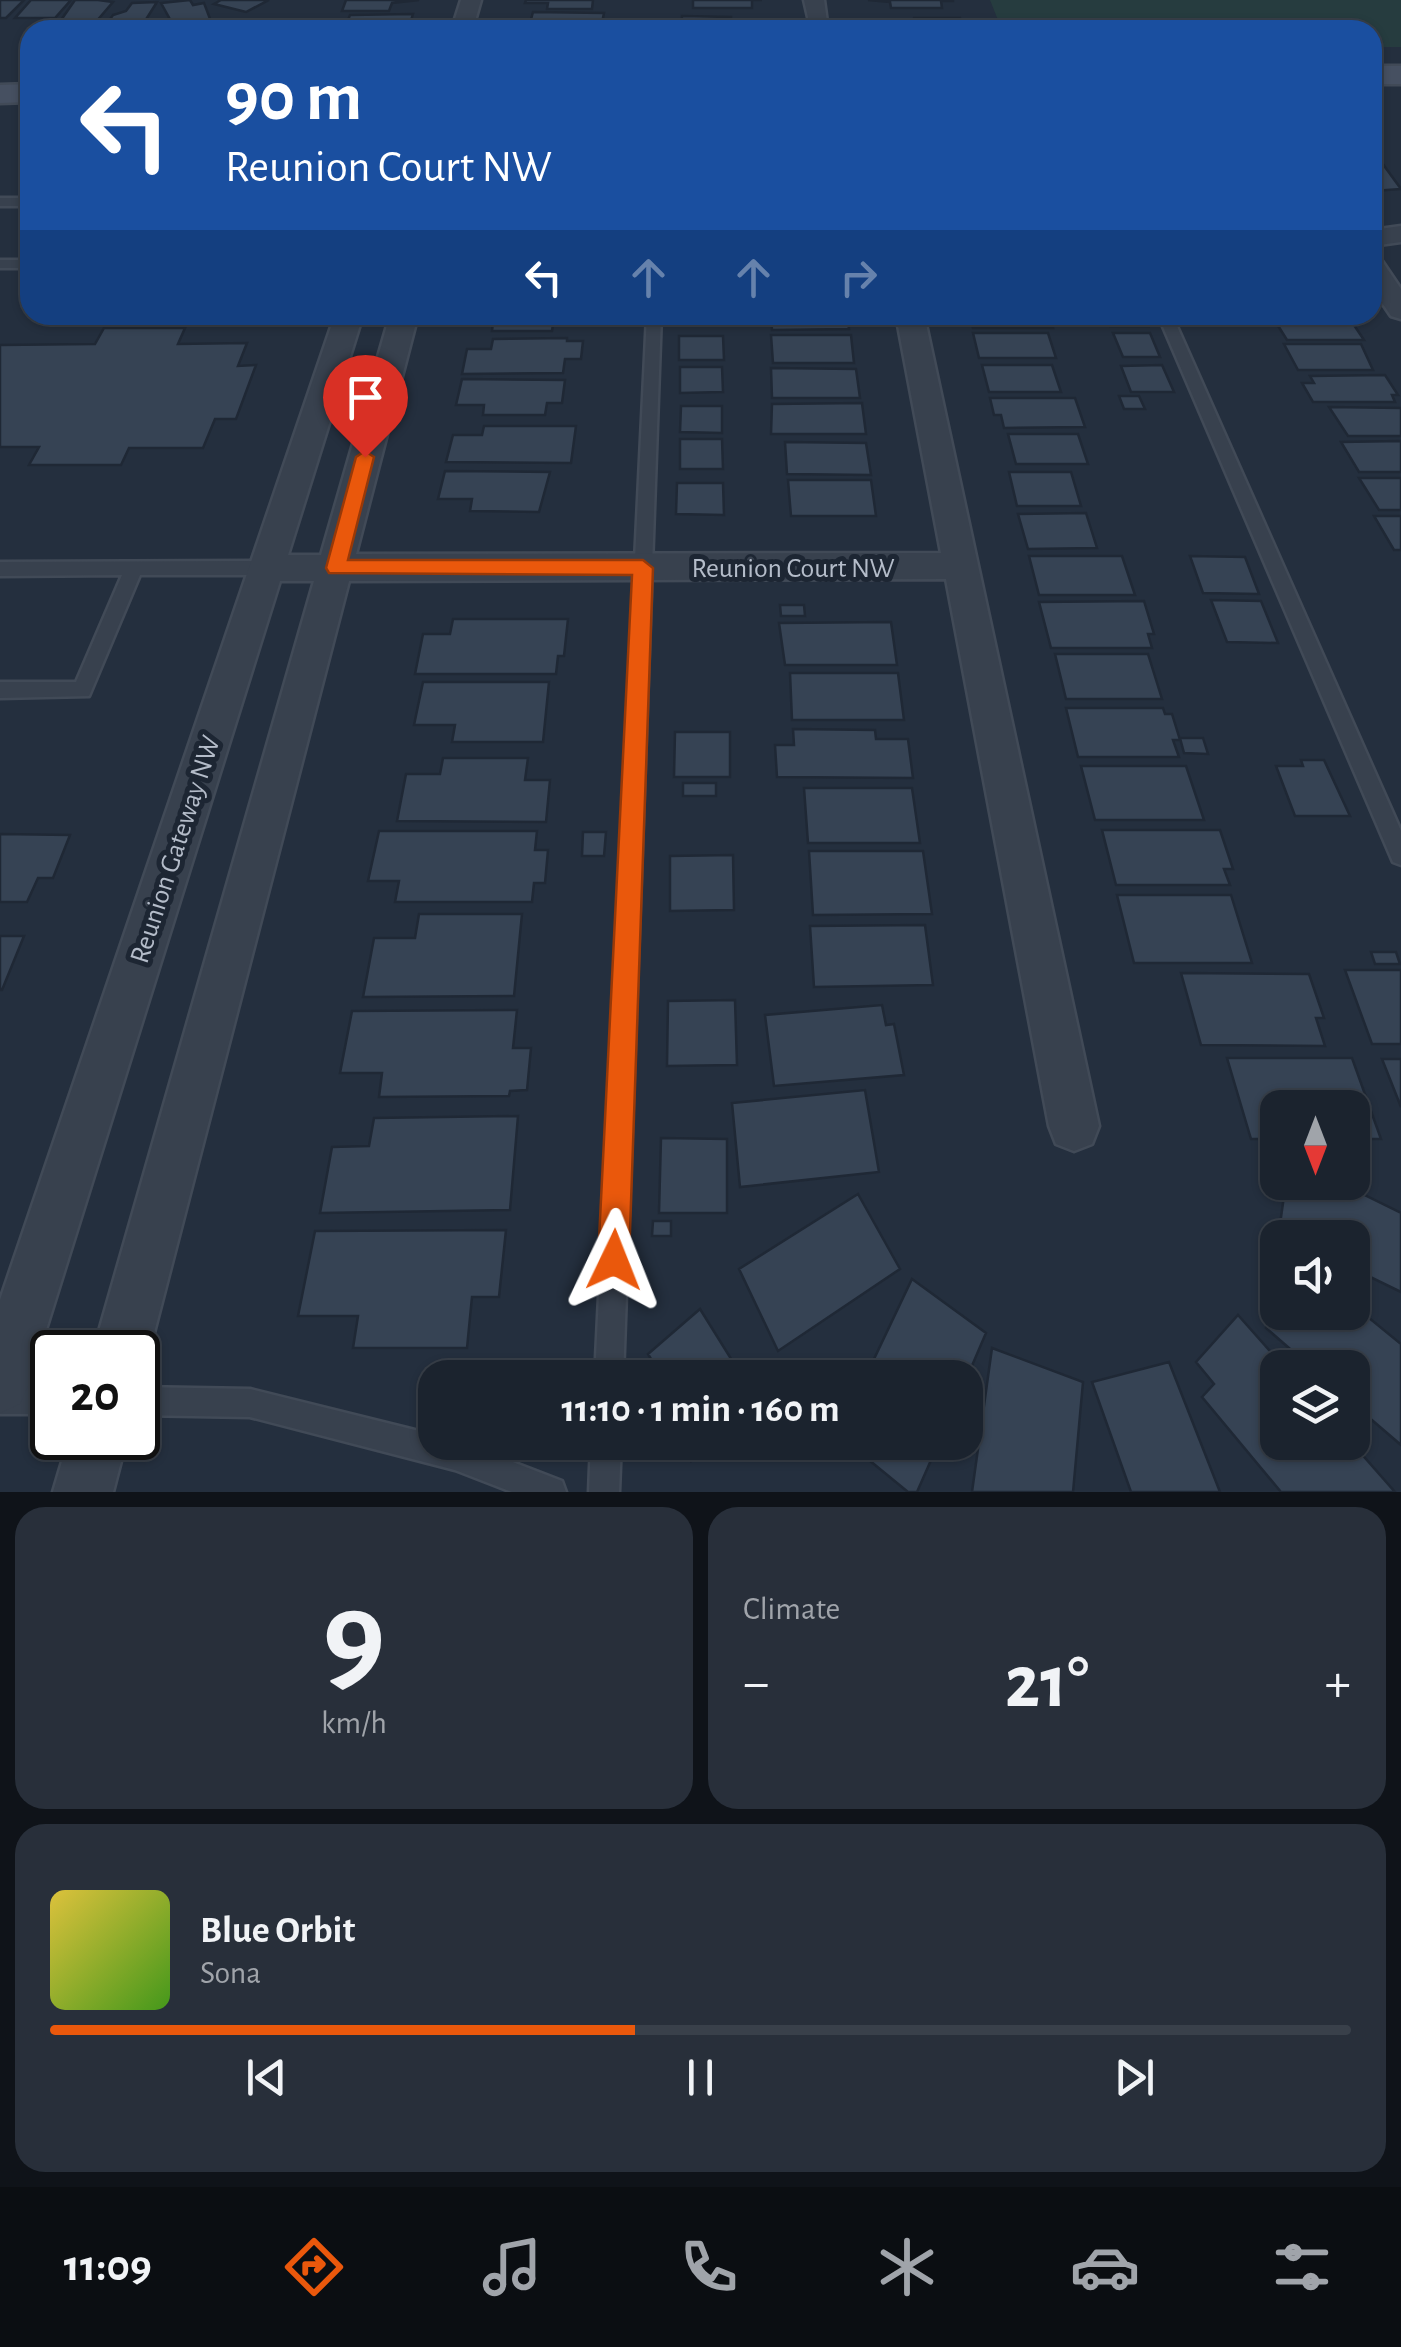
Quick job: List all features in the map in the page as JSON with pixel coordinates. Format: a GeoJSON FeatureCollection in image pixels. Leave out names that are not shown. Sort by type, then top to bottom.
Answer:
{"type":"FeatureCollection","features":[{"type":"Feature","properties":{"kind":"street"},"geometry":{"type":"LineString","coordinates":[[1382,282],[1401,310]]}},
{"type":"Feature","properties":{"kind":"street","name":"Reunion Gateway NW"},"geometry":{"type":"LineString","coordinates":[[0,1384],[345,325]]}},
{"type":"Feature","properties":{"kind":"street"},"geometry":{"type":"LineString","coordinates":[[128,1330],[401,325]]}},
{"type":"Feature","properties":{"kind":"street"},"geometry":{"type":"LineString","coordinates":[[912,325],[1074,1126]]}},
{"type":"Feature","properties":{"kind":"street","name":"Reunion Court NW"},"geometry":{"type":"LineString","coordinates":[[266,568],[961,566]]}},
{"type":"Feature","properties":{"kind":"street"},"geometry":{"type":"LineString","coordinates":[[83,1492],[92,1460]]}},
{"type":"Feature","properties":{"kind":"lane"},"geometry":{"type":"LineString","coordinates":[[610,1360],[654,325]]}},
{"type":"Feature","properties":{"kind":"lane"},"geometry":{"type":"LineString","coordinates":[[1168,325],[1401,856]]}},
{"type":"Feature","properties":{"kind":"lane"},"geometry":{"type":"LineString","coordinates":[[0,690],[82,690],[134,568]]}},
{"type":"Feature","properties":{"kind":"lane"},"geometry":{"type":"LineString","coordinates":[[0,569],[266,568]]}},
{"type":"Feature","properties":{"kind":"lane"},"geometry":{"type":"LineString","coordinates":[[0,1400],[30,1400]]}},
{"type":"Feature","properties":{"kind":"lane"},"geometry":{"type":"LineString","coordinates":[[160,1401],[250,1403],[455,1455],[551,1492]]}},
{"type":"Feature","properties":{"kind":"lane"},"geometry":{"type":"LineString","coordinates":[[604,1492],[605,1460]]}},
{"type":"Feature","properties":{"kind":"green space"},"geometry":{"type":"Polygon","coordinates":[[[990,0],[1401,0],[1401,47],[1382,47],[1382,20],[998,20],[990,0]]]}},
{"type":"Feature","properties":{"kind":"building"},"geometry":{"type":"Polygon","coordinates":[[[0,0],[24,0],[6,18],[0,18],[0,0]]]}},
{"type":"Feature","properties":{"kind":"building"},"geometry":{"type":"Polygon","coordinates":[[[31,0],[71,0],[55,18],[15,18],[31,0]]]}},
{"type":"Feature","properties":{"kind":"building"},"geometry":{"type":"Polygon","coordinates":[[[75,0],[113,2],[98,20],[61,20],[75,0]]]}},
{"type":"Feature","properties":{"kind":"building"},"geometry":{"type":"Polygon","coordinates":[[[221,0],[269,0],[246,12],[214,4],[221,0]]]}},
{"type":"Feature","properties":{"kind":"building"},"geometry":{"type":"Polygon","coordinates":[[[346,0],[419,0],[392,3],[389,11],[342,11],[346,0]]]}},
{"type":"Feature","properties":{"kind":"building"},"geometry":{"type":"Polygon","coordinates":[[[593,0],[592,9],[547,9],[548,3],[525,3],[593,0]]]}},
{"type":"Feature","properties":{"kind":"building"},"geometry":{"type":"Polygon","coordinates":[[[693,0],[752,0],[752,8],[693,8],[693,0]]]}},
{"type":"Feature","properties":{"kind":"building"},"geometry":{"type":"Polygon","coordinates":[[[868,0],[953,1],[941,1],[942,8],[891,8],[890,2],[868,0]]]}},
{"type":"Feature","properties":{"kind":"building"},"geometry":{"type":"Polygon","coordinates":[[[157,2],[146,20],[109,20],[126,11],[132,3],[157,2]]]}},
{"type":"Feature","properties":{"kind":"building"},"geometry":{"type":"Polygon","coordinates":[[[161,3],[204,3],[210,20],[170,20],[161,3]]]}},
{"type":"Feature","properties":{"kind":"building"},"geometry":{"type":"Polygon","coordinates":[[[533,12],[604,13],[603,20],[531,20],[533,12]]]}},
{"type":"Feature","properties":{"kind":"building"},"geometry":{"type":"Polygon","coordinates":[[[413,14],[411,20],[348,20],[350,15],[413,14]]]}},
{"type":"Feature","properties":{"kind":"building"},"geometry":{"type":"Polygon","coordinates":[[[682,16],[731,17],[731,20],[682,20],[682,16]]]}},
{"type":"Feature","properties":{"kind":"building"},"geometry":{"type":"Polygon","coordinates":[[[960,18],[961,20],[914,20],[960,18]]]}},
{"type":"Feature","properties":{"kind":"building"},"geometry":{"type":"Polygon","coordinates":[[[1382,163],[1401,189],[1382,190],[1382,163]]]}},
{"type":"Feature","properties":{"kind":"building"},"geometry":{"type":"Polygon","coordinates":[[[493,325],[553,325],[552,331],[492,331],[493,325]]]}},
{"type":"Feature","properties":{"kind":"building"},"geometry":{"type":"Polygon","coordinates":[[[772,325],[848,325],[849,329],[772,330],[772,325]]]}},
{"type":"Feature","properties":{"kind":"building"},"geometry":{"type":"Polygon","coordinates":[[[972,325],[1053,328],[973,328],[972,325]]]}},
{"type":"Feature","properties":{"kind":"building"},"geometry":{"type":"Polygon","coordinates":[[[1278,325],[1354,325],[1364,340],[1287,340],[1278,325]]]}},
{"type":"Feature","properties":{"kind":"building"},"geometry":{"type":"Polygon","coordinates":[[[104,328],[185,328],[178,344],[247,343],[238,366],[256,365],[236,419],[215,419],[203,448],[129,448],[121,465],[29,465],[39,447],[0,447],[0,345],[95,344],[104,328]]]}},
{"type":"Feature","properties":{"kind":"building"},"geometry":{"type":"Polygon","coordinates":[[[973,333],[1048,333],[1056,358],[979,358],[973,333]]]}},
{"type":"Feature","properties":{"kind":"building"},"geometry":{"type":"Polygon","coordinates":[[[1113,333],[1150,333],[1160,357],[1123,357],[1113,333]]]}},
{"type":"Feature","properties":{"kind":"building"},"geometry":{"type":"Polygon","coordinates":[[[771,335],[851,335],[854,363],[773,363],[771,335]]]}},
{"type":"Feature","properties":{"kind":"building"},"geometry":{"type":"Polygon","coordinates":[[[679,336],[723,336],[724,360],[679,360],[679,336]]]}},
{"type":"Feature","properties":{"kind":"building"},"geometry":{"type":"Polygon","coordinates":[[[493,339],[583,341],[581,359],[565,359],[563,373],[462,374],[467,349],[491,349],[493,339]]]}},
{"type":"Feature","properties":{"kind":"building"},"geometry":{"type":"Polygon","coordinates":[[[1284,344],[1361,344],[1373,370],[1298,370],[1284,344]]]}},
{"type":"Feature","properties":{"kind":"building"},"geometry":{"type":"Polygon","coordinates":[[[982,365],[1052,365],[1061,392],[989,392],[982,365]]]}},
{"type":"Feature","properties":{"kind":"building"},"geometry":{"type":"Polygon","coordinates":[[[1162,365],[1174,392],[1131,392],[1121,366],[1162,365]]]}},
{"type":"Feature","properties":{"kind":"building"},"geometry":{"type":"Polygon","coordinates":[[[680,367],[722,367],[723,392],[680,393],[680,367]]]}},
{"type":"Feature","properties":{"kind":"building"},"geometry":{"type":"Polygon","coordinates":[[[771,368],[856,369],[860,398],[772,398],[771,368]]]}},
{"type":"Feature","properties":{"kind":"building"},"geometry":{"type":"Polygon","coordinates":[[[1385,375],[1398,395],[1392,395],[1395,402],[1313,402],[1302,383],[1314,383],[1310,376],[1385,375]]]}},
{"type":"Feature","properties":{"kind":"building"},"geometry":{"type":"Polygon","coordinates":[[[462,379],[565,380],[562,403],[547,403],[545,415],[483,415],[484,405],[456,405],[462,379]]]}},
{"type":"Feature","properties":{"kind":"building"},"geometry":{"type":"Polygon","coordinates":[[[1119,396],[1139,396],[1145,409],[1124,409],[1119,396]]]}},
{"type":"Feature","properties":{"kind":"building"},"geometry":{"type":"Polygon","coordinates":[[[990,398],[1075,398],[1085,427],[1004,428],[1001,415],[994,415],[990,398]]]}},
{"type":"Feature","properties":{"kind":"building"},"geometry":{"type":"Polygon","coordinates":[[[862,403],[866,434],[771,434],[772,404],[862,403]]]}},
{"type":"Feature","properties":{"kind":"building"},"geometry":{"type":"Polygon","coordinates":[[[681,406],[722,406],[722,433],[680,432],[681,406]]]}},
{"type":"Feature","properties":{"kind":"building"},"geometry":{"type":"Polygon","coordinates":[[[1329,407],[1401,408],[1401,436],[1348,436],[1329,407]]]}},
{"type":"Feature","properties":{"kind":"building"},"geometry":{"type":"Polygon","coordinates":[[[484,426],[576,426],[571,463],[446,462],[453,435],[482,435],[484,426]]]}},
{"type":"Feature","properties":{"kind":"building"},"geometry":{"type":"Polygon","coordinates":[[[1008,434],[1078,434],[1088,464],[1016,464],[1008,434]]]}},
{"type":"Feature","properties":{"kind":"building"},"geometry":{"type":"Polygon","coordinates":[[[680,439],[722,439],[723,469],[680,469],[680,439]]]}},
{"type":"Feature","properties":{"kind":"building"},"geometry":{"type":"Polygon","coordinates":[[[1401,441],[1401,472],[1359,472],[1341,442],[1401,441]]]}},
{"type":"Feature","properties":{"kind":"building"},"geometry":{"type":"Polygon","coordinates":[[[785,442],[866,443],[871,475],[787,474],[785,442]]]}},
{"type":"Feature","properties":{"kind":"building"},"geometry":{"type":"Polygon","coordinates":[[[445,471],[550,472],[539,512],[470,511],[472,499],[438,499],[445,471]]]}},
{"type":"Feature","properties":{"kind":"building"},"geometry":{"type":"Polygon","coordinates":[[[1009,472],[1071,472],[1081,506],[1017,506],[1009,472]]]}},
{"type":"Feature","properties":{"kind":"building"},"geometry":{"type":"Polygon","coordinates":[[[1359,478],[1401,478],[1401,510],[1379,510],[1359,478]]]}},
{"type":"Feature","properties":{"kind":"building"},"geometry":{"type":"Polygon","coordinates":[[[788,480],[871,480],[876,516],[791,516],[788,480]]]}},
{"type":"Feature","properties":{"kind":"building"},"geometry":{"type":"Polygon","coordinates":[[[677,483],[723,483],[724,515],[676,514],[677,483]]]}},
{"type":"Feature","properties":{"kind":"building"},"geometry":{"type":"Polygon","coordinates":[[[1086,513],[1097,548],[1028,549],[1018,514],[1086,513]]]}},
{"type":"Feature","properties":{"kind":"building"},"geometry":{"type":"Polygon","coordinates":[[[1374,516],[1401,516],[1401,550],[1394,550],[1374,516]]]}},
{"type":"Feature","properties":{"kind":"building"},"geometry":{"type":"Polygon","coordinates":[[[1029,556],[1122,556],[1135,595],[1039,595],[1029,556]]]}},
{"type":"Feature","properties":{"kind":"building"},"geometry":{"type":"Polygon","coordinates":[[[1190,556],[1245,557],[1259,594],[1203,593],[1190,556]]]}},
{"type":"Feature","properties":{"kind":"building"},"geometry":{"type":"Polygon","coordinates":[[[1211,600],[1261,601],[1278,643],[1227,642],[1211,600]]]}},
{"type":"Feature","properties":{"kind":"building"},"geometry":{"type":"Polygon","coordinates":[[[1144,601],[1154,634],[1148,634],[1152,648],[1051,648],[1039,602],[1144,601]]]}},
{"type":"Feature","properties":{"kind":"building"},"geometry":{"type":"Polygon","coordinates":[[[780,605],[804,605],[805,616],[781,616],[780,605]]]}},
{"type":"Feature","properties":{"kind":"building"},"geometry":{"type":"Polygon","coordinates":[[[453,619],[568,619],[564,656],[558,656],[556,674],[415,674],[423,634],[450,634],[453,619]]]}},
{"type":"Feature","properties":{"kind":"building"},"geometry":{"type":"Polygon","coordinates":[[[891,622],[897,665],[785,665],[779,623],[891,622]]]}},
{"type":"Feature","properties":{"kind":"building"},"geometry":{"type":"Polygon","coordinates":[[[1055,654],[1148,654],[1162,699],[1066,699],[1055,654]]]}},
{"type":"Feature","properties":{"kind":"building"},"geometry":{"type":"Polygon","coordinates":[[[790,673],[898,673],[904,720],[792,720],[790,673]]]}},
{"type":"Feature","properties":{"kind":"building"},"geometry":{"type":"Polygon","coordinates":[[[423,682],[549,682],[543,742],[452,742],[455,725],[414,725],[423,682]]]}},
{"type":"Feature","properties":{"kind":"building"},"geometry":{"type":"Polygon","coordinates":[[[1066,708],[1163,708],[1165,714],[1172,714],[1180,740],[1173,740],[1179,757],[1078,757],[1066,708]]]}},
{"type":"Feature","properties":{"kind":"building"},"geometry":{"type":"Polygon","coordinates":[[[793,729],[875,730],[876,739],[908,739],[913,778],[777,777],[775,745],[794,745],[793,729]]]}},
{"type":"Feature","properties":{"kind":"building"},"geometry":{"type":"Polygon","coordinates":[[[675,732],[730,732],[730,777],[674,777],[675,732]]]}},
{"type":"Feature","properties":{"kind":"building"},"geometry":{"type":"Polygon","coordinates":[[[1180,738],[1203,738],[1208,754],[1184,753],[1180,738]]]}},
{"type":"Feature","properties":{"kind":"building"},"geometry":{"type":"Polygon","coordinates":[[[443,758],[528,758],[525,780],[550,780],[546,822],[397,821],[406,774],[440,774],[443,758]]]}},
{"type":"Feature","properties":{"kind":"building"},"geometry":{"type":"Polygon","coordinates":[[[1301,760],[1324,760],[1350,816],[1295,816],[1276,766],[1303,766],[1301,760]]]}},
{"type":"Feature","properties":{"kind":"building"},"geometry":{"type":"Polygon","coordinates":[[[1081,766],[1186,766],[1204,820],[1095,820],[1081,766]]]}},
{"type":"Feature","properties":{"kind":"building"},"geometry":{"type":"Polygon","coordinates":[[[683,783],[716,783],[716,796],[683,796],[683,783]]]}},
{"type":"Feature","properties":{"kind":"building"},"geometry":{"type":"Polygon","coordinates":[[[804,788],[912,788],[920,843],[808,843],[804,788]]]}},
{"type":"Feature","properties":{"kind":"building"},"geometry":{"type":"Polygon","coordinates":[[[1102,830],[1220,830],[1233,869],[1224,869],[1230,885],[1116,885],[1102,830]]]}},
{"type":"Feature","properties":{"kind":"building"},"geometry":{"type":"Polygon","coordinates":[[[379,831],[537,831],[535,850],[548,850],[545,883],[534,883],[532,902],[395,902],[399,881],[368,881],[379,831]]]}},
{"type":"Feature","properties":{"kind":"building"},"geometry":{"type":"Polygon","coordinates":[[[583,832],[606,832],[604,856],[582,856],[583,832]]]}},
{"type":"Feature","properties":{"kind":"building"},"geometry":{"type":"Polygon","coordinates":[[[0,834],[70,835],[53,878],[38,878],[27,902],[0,902],[0,834]]]}},
{"type":"Feature","properties":{"kind":"building"},"geometry":{"type":"Polygon","coordinates":[[[809,851],[923,851],[932,914],[813,915],[809,851]]]}},
{"type":"Feature","properties":{"kind":"building"},"geometry":{"type":"Polygon","coordinates":[[[733,855],[734,910],[670,911],[670,856],[733,855]]]}},
{"type":"Feature","properties":{"kind":"building"},"geometry":{"type":"Polygon","coordinates":[[[1117,895],[1231,895],[1252,963],[1134,963],[1117,895]]]}},
{"type":"Feature","properties":{"kind":"building"},"geometry":{"type":"Polygon","coordinates":[[[419,914],[522,914],[514,996],[363,997],[374,938],[415,938],[419,914]]]}},
{"type":"Feature","properties":{"kind":"building"},"geometry":{"type":"Polygon","coordinates":[[[925,925],[933,985],[814,987],[810,926],[925,925]]]}},
{"type":"Feature","properties":{"kind":"building"},"geometry":{"type":"Polygon","coordinates":[[[0,936],[24,936],[2,990],[0,990],[0,936]]]}},
{"type":"Feature","properties":{"kind":"building"},"geometry":{"type":"Polygon","coordinates":[[[1371,952],[1396,952],[1400,964],[1375,964],[1371,952]]]}},
{"type":"Feature","properties":{"kind":"building"},"geometry":{"type":"Polygon","coordinates":[[[1345,970],[1401,970],[1401,1044],[1372,1044],[1345,970]]]}},
{"type":"Feature","properties":{"kind":"building"},"geometry":{"type":"Polygon","coordinates":[[[1181,973],[1309,974],[1324,1018],[1316,1018],[1325,1046],[1201,1045],[1181,973]]]}},
{"type":"Feature","properties":{"kind":"building"},"geometry":{"type":"Polygon","coordinates":[[[735,1000],[737,1065],[667,1066],[668,1001],[735,1000]]]}},
{"type":"Feature","properties":{"kind":"building"},"geometry":{"type":"Polygon","coordinates":[[[882,1005],[886,1025],[894,1024],[904,1075],[774,1086],[765,1015],[882,1005]]]}},
{"type":"Feature","properties":{"kind":"building"},"geometry":{"type":"Polygon","coordinates":[[[517,1010],[513,1048],[531,1048],[527,1090],[510,1091],[509,1096],[379,1097],[382,1073],[340,1073],[352,1011],[517,1010]]]}},
{"type":"Feature","properties":{"kind":"building"},"geometry":{"type":"Polygon","coordinates":[[[1227,1058],[1352,1058],[1363,1090],[1260,1090],[1260,1139],[1251,1139],[1227,1058]]]}},
{"type":"Feature","properties":{"kind":"building"},"geometry":{"type":"Polygon","coordinates":[[[1382,1059],[1401,1059],[1401,1107],[1382,1059]]]}},
{"type":"Feature","properties":{"kind":"building"},"geometry":{"type":"Polygon","coordinates":[[[865,1090],[879,1172],[740,1187],[732,1103],[865,1090]]]}},
{"type":"Feature","properties":{"kind":"building"},"geometry":{"type":"Polygon","coordinates":[[[1370,1108],[1381,1139],[1370,1139],[1370,1108]]]}},
{"type":"Feature","properties":{"kind":"building"},"geometry":{"type":"Polygon","coordinates":[[[518,1116],[510,1210],[320,1213],[332,1147],[369,1146],[374,1118],[518,1116]]]}},
{"type":"Feature","properties":{"kind":"building"},"geometry":{"type":"Polygon","coordinates":[[[661,1138],[727,1139],[727,1213],[659,1213],[661,1138]]]}},
{"type":"Feature","properties":{"kind":"building"},"geometry":{"type":"Polygon","coordinates":[[[858,1194],[900,1269],[778,1351],[739,1269],[858,1194]]]}},
{"type":"Feature","properties":{"kind":"building"},"geometry":{"type":"Polygon","coordinates":[[[1370,1198],[1401,1213],[1401,1292],[1370,1277],[1370,1220],[1281,1220],[1283,1200],[1370,1198]]]}},
{"type":"Feature","properties":{"kind":"building"},"geometry":{"type":"Polygon","coordinates":[[[653,1221],[671,1221],[671,1236],[652,1236],[653,1221]]]}},
{"type":"Feature","properties":{"kind":"building"},"geometry":{"type":"Polygon","coordinates":[[[506,1230],[499,1297],[472,1297],[467,1348],[353,1348],[358,1316],[298,1316],[315,1231],[506,1230]]]}},
{"type":"Feature","properties":{"kind":"building"},"geometry":{"type":"Polygon","coordinates":[[[912,1279],[986,1333],[974,1360],[874,1360],[912,1279]]]}},
{"type":"Feature","properties":{"kind":"building"},"geometry":{"type":"Polygon","coordinates":[[[700,1309],[732,1360],[652,1360],[648,1354],[700,1309]]]}},
{"type":"Feature","properties":{"kind":"building"},"geometry":{"type":"Polygon","coordinates":[[[1238,1315],[1269,1350],[1260,1350],[1260,1460],[1367,1460],[1395,1492],[1281,1492],[1202,1397],[1214,1384],[1196,1362],[1238,1315]]]}},
{"type":"Feature","properties":{"kind":"building"},"geometry":{"type":"Polygon","coordinates":[[[1370,1319],[1401,1344],[1401,1445],[1370,1418],[1370,1350],[1291,1350],[1268,1330],[1370,1330],[1370,1319]]]}},
{"type":"Feature","properties":{"kind":"building"},"geometry":{"type":"Polygon","coordinates":[[[992,1348],[1083,1382],[1073,1492],[972,1492],[976,1460],[983,1460],[983,1413],[992,1348]]]}},
{"type":"Feature","properties":{"kind":"building"},"geometry":{"type":"Polygon","coordinates":[[[1169,1362],[1220,1492],[1131,1492],[1092,1382],[1169,1362]]]}},
{"type":"Feature","properties":{"kind":"building"},"geometry":{"type":"Polygon","coordinates":[[[869,1460],[931,1460],[917,1492],[908,1492],[869,1460]]]}},
{"type":"Feature","properties":{"kind":"route"},"geometry":{"type":"LineString","coordinates":[[365,457],[336,568],[643,568],[614,1260]]}}]}
